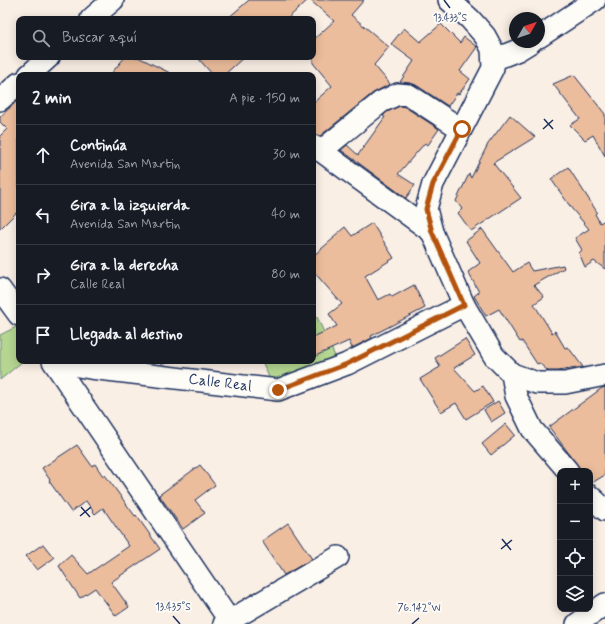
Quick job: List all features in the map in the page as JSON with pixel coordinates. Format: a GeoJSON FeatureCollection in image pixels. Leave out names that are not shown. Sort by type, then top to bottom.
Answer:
{"type":"FeatureCollection","features":[{"type":"Feature","properties":{"kind":"street"},"geometry":{"type":"LineString","coordinates":[[94,16],[113,0]]}},
{"type":"Feature","properties":{"kind":"street"},"geometry":{"type":"LineString","coordinates":[[449,0],[470,19],[485,36],[492,49],[493,68],[433,184],[426,209],[432,232],[464,305],[494,356],[512,374],[537,383],[565,383],[605,375]]}},
{"type":"Feature","properties":{"kind":"street"},"geometry":{"type":"LineString","coordinates":[[545,33],[595,0]]}},
{"type":"Feature","properties":{"kind":"street"},"geometry":{"type":"LineString","coordinates":[[493,60],[521,48]]}},
{"type":"Feature","properties":{"kind":"street"},"geometry":{"type":"LineString","coordinates":[[32,72],[46,60]]}},
{"type":"Feature","properties":{"kind":"street"},"geometry":{"type":"LineString","coordinates":[[0,100],[16,87]]}},
{"type":"Feature","properties":{"kind":"street"},"geometry":{"type":"LineString","coordinates":[[432,232],[317,148],[380,102],[398,94],[409,95],[462,129]]}},
{"type":"Feature","properties":{"kind":"street"},"geometry":{"type":"LineString","coordinates":[[0,289],[16,311]]}},
{"type":"Feature","properties":{"kind":"street","name":"Calle Real"},"geometry":{"type":"LineString","coordinates":[[66,364],[278,390],[347,364],[464,305]]}},
{"type":"Feature","properties":{"kind":"street"},"geometry":{"type":"LineString","coordinates":[[55,364],[226,622],[338,557]]}},
{"type":"Feature","properties":{"kind":"street"},"geometry":{"type":"LineString","coordinates":[[512,374],[516,396],[532,429],[565,468]]}},
{"type":"Feature","properties":{"kind":"street"},"geometry":{"type":"LineString","coordinates":[[593,499],[605,510]]}},
{"type":"Feature","properties":{"kind":"street"},"geometry":{"type":"LineString","coordinates":[[577,624],[605,604]]}},
{"type":"Feature","properties":{"kind":"green space"},"geometry":{"type":"Polygon","coordinates":[[[316,318],[335,356],[272,384],[263,364],[316,364],[316,318]]]}},
{"type":"Feature","properties":{"kind":"green space"},"geometry":{"type":"Polygon","coordinates":[[[16,327],[16,364],[19,364],[0,380],[0,335],[16,327]]]}},
{"type":"Feature","properties":{"kind":"building"},"geometry":{"type":"Polygon","coordinates":[[[249,0],[308,0],[290,16],[230,16],[249,0]]]}},
{"type":"Feature","properties":{"kind":"building"},"geometry":{"type":"Polygon","coordinates":[[[310,0],[364,0],[351,15],[389,47],[374,65],[390,84],[373,93],[320,136],[316,135],[316,100],[332,86],[313,63],[313,60],[316,60],[316,37],[334,21],[310,0]]]}},
{"type":"Feature","properties":{"kind":"building"},"geometry":{"type":"Polygon","coordinates":[[[441,24],[460,43],[464,37],[477,47],[460,71],[470,79],[459,94],[457,93],[448,106],[416,85],[400,82],[414,61],[391,44],[404,28],[420,42],[441,24]]]}},
{"type":"Feature","properties":{"kind":"building"},"geometry":{"type":"Polygon","coordinates":[[[122,60],[144,60],[168,72],[112,72],[122,60]]]}},
{"type":"Feature","properties":{"kind":"building"},"geometry":{"type":"Polygon","coordinates":[[[200,60],[241,60],[227,72],[210,72],[200,60]]]}},
{"type":"Feature","properties":{"kind":"building"},"geometry":{"type":"Polygon","coordinates":[[[574,75],[605,114],[605,156],[593,135],[585,140],[570,125],[580,119],[553,84],[574,75]]]}},
{"type":"Feature","properties":{"kind":"building"},"geometry":{"type":"Polygon","coordinates":[[[16,102],[16,213],[0,229],[0,136],[7,129],[0,122],[0,117],[16,102]]]}},
{"type":"Feature","properties":{"kind":"building"},"geometry":{"type":"Polygon","coordinates":[[[400,106],[405,107],[439,129],[428,145],[425,143],[398,174],[415,185],[406,198],[341,150],[347,145],[358,155],[385,117],[383,116],[387,112],[400,106]]]}},
{"type":"Feature","properties":{"kind":"building"},"geometry":{"type":"Polygon","coordinates":[[[510,115],[535,137],[493,163],[521,198],[471,231],[458,213],[462,209],[456,201],[469,174],[471,178],[488,144],[510,115]]]}},
{"type":"Feature","properties":{"kind":"building"},"geometry":{"type":"Polygon","coordinates":[[[568,167],[597,212],[595,214],[600,223],[605,220],[605,269],[594,261],[585,267],[579,253],[582,250],[575,238],[589,229],[572,209],[551,179],[568,167]]]}},
{"type":"Feature","properties":{"kind":"building"},"geometry":{"type":"Polygon","coordinates":[[[372,223],[394,258],[365,276],[378,300],[390,294],[392,297],[414,285],[425,308],[371,336],[372,338],[352,348],[349,341],[316,356],[316,336],[337,326],[329,314],[342,304],[316,274],[316,253],[345,227],[352,236],[372,223]]]}},
{"type":"Feature","properties":{"kind":"building"},"geometry":{"type":"Polygon","coordinates":[[[482,229],[513,272],[527,263],[532,271],[563,265],[564,268],[534,285],[544,297],[534,304],[552,333],[555,331],[565,348],[568,347],[583,367],[548,371],[539,363],[537,364],[522,341],[520,342],[499,309],[486,316],[474,296],[479,292],[468,272],[480,263],[466,241],[482,229]]]}},
{"type":"Feature","properties":{"kind":"building"},"geometry":{"type":"Polygon","coordinates":[[[465,339],[475,355],[454,368],[475,391],[483,386],[493,402],[466,419],[456,403],[441,412],[420,379],[440,367],[435,358],[465,339]]]}},
{"type":"Feature","properties":{"kind":"building"},"geometry":{"type":"Polygon","coordinates":[[[605,387],[605,475],[593,482],[593,468],[580,468],[549,427],[605,387]]]}},
{"type":"Feature","properties":{"kind":"building"},"geometry":{"type":"Polygon","coordinates":[[[498,401],[505,413],[491,422],[484,410],[498,401]]]}},
{"type":"Feature","properties":{"kind":"building"},"geometry":{"type":"Polygon","coordinates":[[[506,424],[515,435],[491,455],[482,444],[506,424]]]}},
{"type":"Feature","properties":{"kind":"building"},"geometry":{"type":"Polygon","coordinates":[[[77,445],[92,466],[95,464],[103,476],[105,475],[160,549],[111,582],[129,607],[116,616],[95,588],[80,598],[59,566],[71,555],[88,574],[129,546],[103,508],[95,514],[86,501],[71,512],[49,481],[50,480],[42,468],[77,445]]]}},
{"type":"Feature","properties":{"kind":"building"},"geometry":{"type":"Polygon","coordinates":[[[200,465],[215,485],[195,500],[205,513],[183,529],[159,495],[200,465]]]}},
{"type":"Feature","properties":{"kind":"building"},"geometry":{"type":"Polygon","coordinates":[[[288,523],[312,559],[284,575],[262,541],[288,523]]]}},
{"type":"Feature","properties":{"kind":"building"},"geometry":{"type":"Polygon","coordinates":[[[43,544],[54,558],[37,570],[26,556],[43,544]]]}},
{"type":"Feature","properties":{"kind":"route"},"geometry":{"type":"LineString","coordinates":[[278,390],[347,364],[464,305],[432,232],[426,209],[433,184],[462,129]]}}]}
